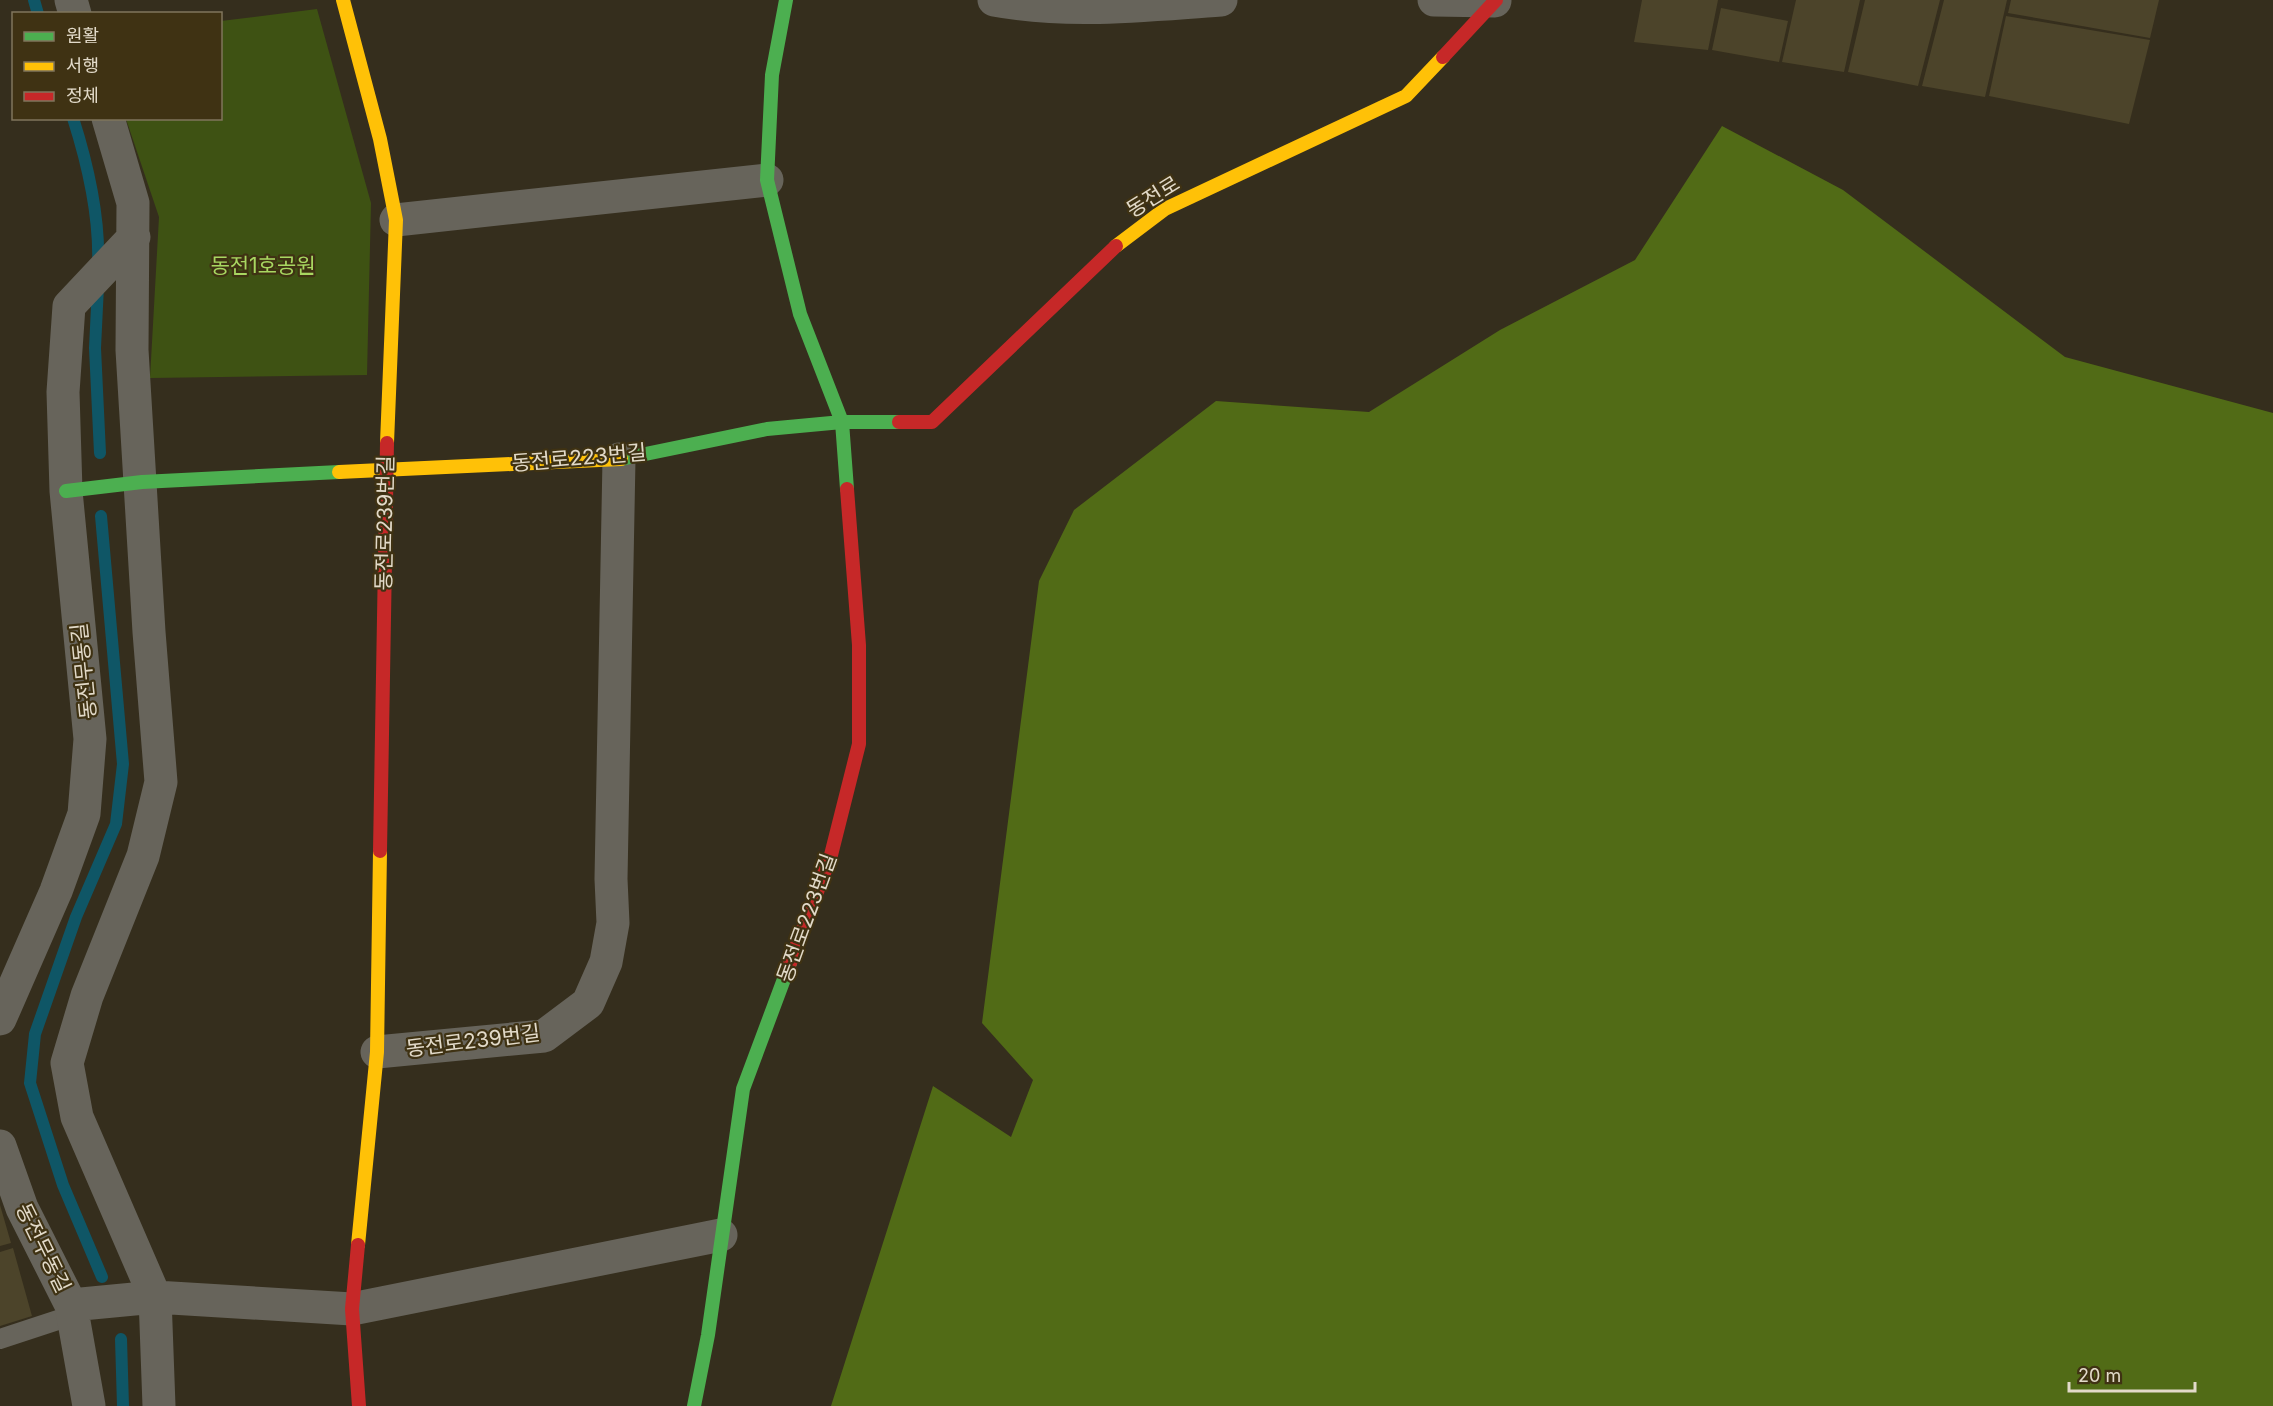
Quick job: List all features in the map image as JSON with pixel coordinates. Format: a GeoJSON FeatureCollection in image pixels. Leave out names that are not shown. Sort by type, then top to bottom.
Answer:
{"type":"FeatureCollection","features":[{"type":"Feature","properties":{"kind":"street","name":"동전로239번길"},"geometry":{"type":"LineString","coordinates":[[343,0],[380,139],[396,220],[386,470],[376,1052],[352,1309],[359,1406]]}},
{"type":"Feature","properties":{"kind":"street","name":"동전로223번길"},"geometry":{"type":"LineString","coordinates":[[694,1406],[708,1335],[743,1089],[831,855],[859,744],[860,645],[842,422],[801,314],[767,180],[772,75],[786,0]]}},
{"type":"Feature","properties":{"kind":"street"},"geometry":{"type":"LineString","coordinates":[[994,0],[1028,6],[1077,9],[1221,0]]}},
{"type":"Feature","properties":{"kind":"street"},"geometry":{"type":"LineString","coordinates":[[1434,0],[1496,0]]}},
{"type":"Feature","properties":{"kind":"street","name":"동전로"},"geometry":{"type":"LineString","coordinates":[[842,422],[933,422],[1114,248],[1165,209],[1406,96],[1496,0]]}},
{"type":"Feature","properties":{"kind":"street"},"geometry":{"type":"LineString","coordinates":[[109,120],[133,203],[132,350],[142,482],[149,632],[161,782],[143,856],[87,996],[67,1063],[77,1117],[155,1297],[159,1406]]}},
{"type":"Feature","properties":{"kind":"street"},"geometry":{"type":"LineString","coordinates":[[396,220],[767,180]]}},
{"type":"Feature","properties":{"kind":"street","name":"동전무동길"},"geometry":{"type":"LineString","coordinates":[[0,1019],[56,891],[84,814],[90,740],[66,491],[63,392],[69,306],[134,237]]}},
{"type":"Feature","properties":{"kind":"street","name":"동전로223번길"},"geometry":{"type":"LineString","coordinates":[[66,491],[142,482],[619,459],[767,429],[842,422]]}},
{"type":"Feature","properties":{"kind":"street","name":"동전로239번길"},"geometry":{"type":"LineString","coordinates":[[376,1052],[544,1036],[588,1003],[606,962],[613,922],[611,879],[619,459]]}},
{"type":"Feature","properties":{"kind":"street","name":"동전무동길"},"geometry":{"type":"LineString","coordinates":[[0,1146],[22,1208],[72,1310],[89,1406]]}},
{"type":"Feature","properties":{"kind":"street"},"geometry":{"type":"LineString","coordinates":[[72,1310],[155,1297],[352,1309],[721,1235]]}},
{"type":"Feature","properties":{"kind":"lane","name":"동전무동길"},"geometry":{"type":"LineString","coordinates":[[0,1340],[72,1310]]}},
{"type":"Feature","properties":{"kind":"green space","name":"동전1호공원"},"geometry":{"type":"Polygon","coordinates":[[[317,9],[371,203],[367,375],[150,378],[159,217],[126,120],[222,120],[222,21],[317,9]]]}},
{"type":"Feature","properties":{"kind":"green space"},"geometry":{"type":"Polygon","coordinates":[[[1722,126],[1843,190],[2065,357],[2273,413],[2273,1406],[831,1406],[933,1086],[1011,1137],[1033,1080],[982,1023],[1039,581],[1074,510],[1216,401],[1369,412],[1500,330],[1635,260],[1722,126]]]}},
{"type":"Feature","properties":{"kind":"building"},"geometry":{"type":"Polygon","coordinates":[[[1642,0],[1718,0],[1708,50],[1634,42],[1642,0]]]}},
{"type":"Feature","properties":{"kind":"building"},"geometry":{"type":"Polygon","coordinates":[[[1796,0],[1860,0],[1844,72],[1782,62],[1796,0]]]}},
{"type":"Feature","properties":{"kind":"building"},"geometry":{"type":"Polygon","coordinates":[[[1865,0],[1940,0],[1918,86],[1848,72],[1865,0]]]}},
{"type":"Feature","properties":{"kind":"building"},"geometry":{"type":"Polygon","coordinates":[[[1944,0],[2007,0],[1985,97],[1922,86],[1944,0]]]}},
{"type":"Feature","properties":{"kind":"building"},"geometry":{"type":"Polygon","coordinates":[[[2011,0],[2159,0],[2150,38],[2008,13],[2011,0]]]}},
{"type":"Feature","properties":{"kind":"building"},"geometry":{"type":"Polygon","coordinates":[[[1721,8],[1788,21],[1779,62],[1712,50],[1721,8]]]}},
{"type":"Feature","properties":{"kind":"building"},"geometry":{"type":"Polygon","coordinates":[[[2006,16],[2150,40],[2129,124],[1989,96],[2006,16]]]}},
{"type":"Feature","properties":{"kind":"building"},"geometry":{"type":"Polygon","coordinates":[[[0,1205],[11,1243],[0,1246],[0,1205]]]}},
{"type":"Feature","properties":{"kind":"building"},"geometry":{"type":"Polygon","coordinates":[[[13,1248],[32,1316],[0,1326],[0,1252],[13,1248]]]}},
{"type":"Feature","properties":{"kind":"waterway"},"geometry":{"type":"LineString","coordinates":[[34,0],[37,12]]}},
{"type":"Feature","properties":{"kind":"waterway"},"geometry":{"type":"LineString","coordinates":[[74,120],[92,191],[97,229],[98,266]]}},
{"type":"Feature","properties":{"kind":"waterway"},"geometry":{"type":"LineString","coordinates":[[98,286],[95,348],[100,453]]}},
{"type":"Feature","properties":{"kind":"waterway"},"geometry":{"type":"LineString","coordinates":[[101,516],[123,764],[116,824],[76,917],[35,1034],[30,1083],[63,1185],[102,1277]]}},
{"type":"Feature","properties":{"kind":"waterway"},"geometry":{"type":"LineString","coordinates":[[121,1339],[123,1406]]}},
{"type":"Feature","properties":{"kind":"traffic: fast"},"geometry":{"type":"LineString","coordinates":[[786,0],[772,75],[767,180],[800,314],[842,422],[847,489]]}},
{"type":"Feature","properties":{"kind":"traffic: fast"},"geometry":{"type":"LineString","coordinates":[[621,459],[767,429],[842,422],[899,422]]}},
{"type":"Feature","properties":{"kind":"traffic: fast"},"geometry":{"type":"LineString","coordinates":[[66,491],[142,482],[339,472]]}},
{"type":"Feature","properties":{"kind":"traffic: fast"},"geometry":{"type":"LineString","coordinates":[[694,1406],[708,1335],[743,1089],[790,963]]}},
{"type":"Feature","properties":{"kind":"traffic: slow"},"geometry":{"type":"LineString","coordinates":[[343,0],[380,139],[396,220],[387,443]]}},
{"type":"Feature","properties":{"kind":"traffic: slow"},"geometry":{"type":"LineString","coordinates":[[1116,246],[1165,209],[1406,96],[1443,57]]}},
{"type":"Feature","properties":{"kind":"traffic: slow"},"geometry":{"type":"LineString","coordinates":[[339,472],[621,459]]}},
{"type":"Feature","properties":{"kind":"traffic: slow"},"geometry":{"type":"LineString","coordinates":[[358,1245],[377,1052],[380,851]]}},
{"type":"Feature","properties":{"kind":"traffic: jam"},"geometry":{"type":"LineString","coordinates":[[1443,57],[1496,0]]}},
{"type":"Feature","properties":{"kind":"traffic: jam"},"geometry":{"type":"LineString","coordinates":[[899,422],[932,422],[1116,246]]}},
{"type":"Feature","properties":{"kind":"traffic: jam"},"geometry":{"type":"LineString","coordinates":[[380,851],[387,443]]}},
{"type":"Feature","properties":{"kind":"traffic: jam"},"geometry":{"type":"LineString","coordinates":[[790,963],[831,855],[859,744],[859,645],[847,489]]}},
{"type":"Feature","properties":{"kind":"traffic: jam"},"geometry":{"type":"LineString","coordinates":[[358,1245],[352,1309],[359,1406]]}}]}
